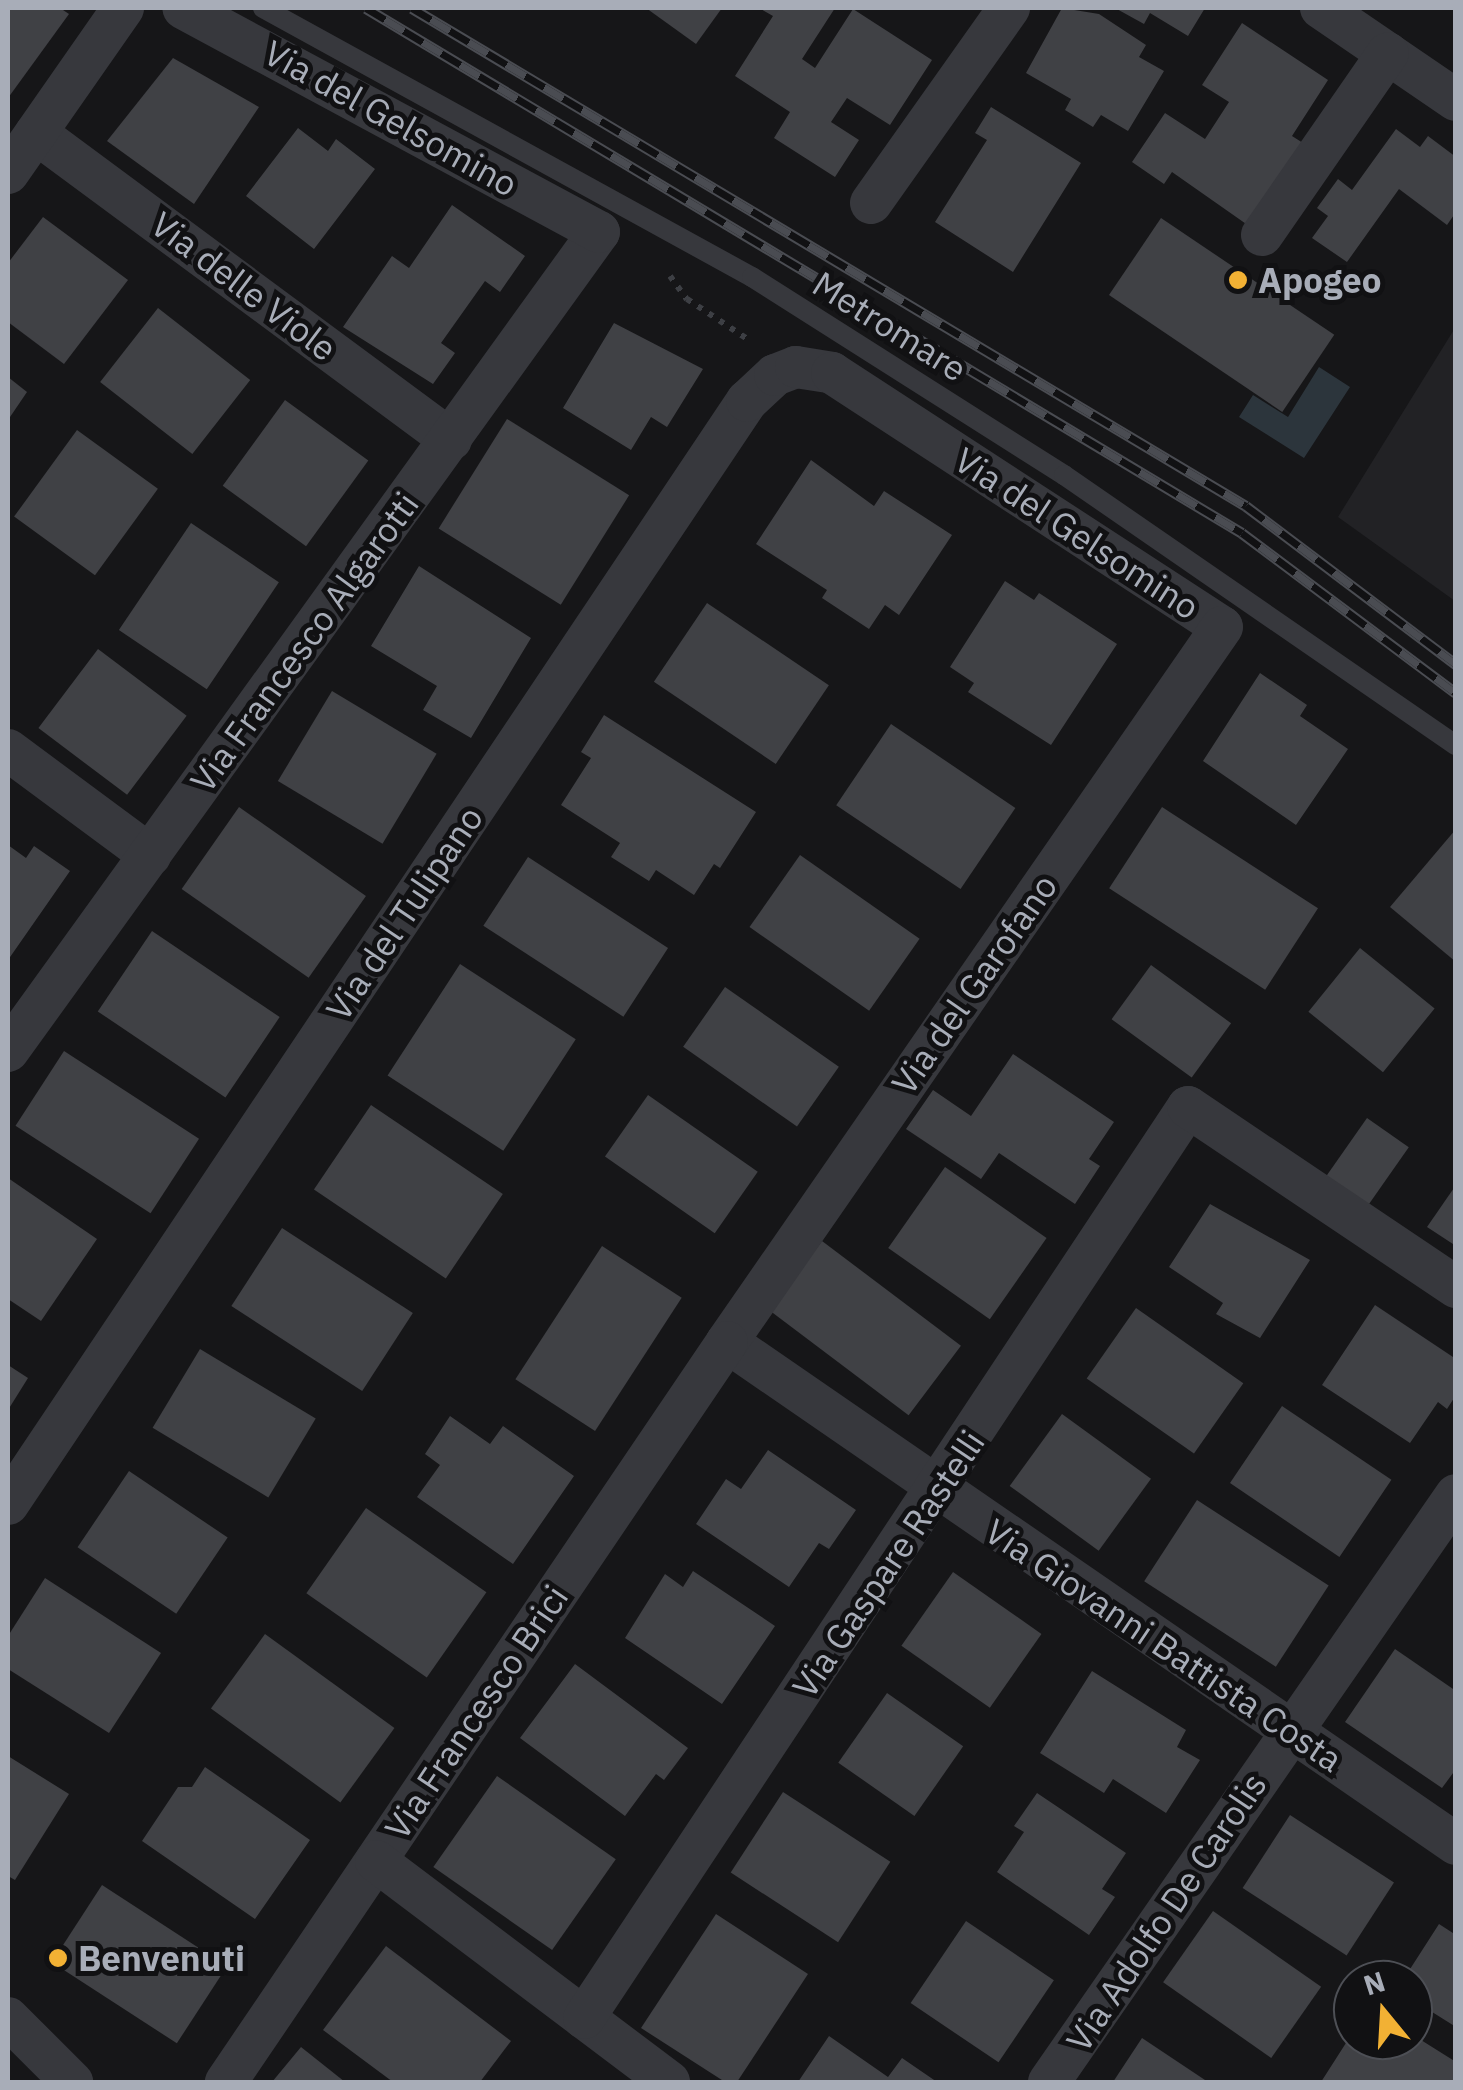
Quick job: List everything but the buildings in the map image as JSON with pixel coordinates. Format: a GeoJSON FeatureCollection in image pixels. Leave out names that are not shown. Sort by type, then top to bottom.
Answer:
{"type":"FeatureCollection","features":[{"type":"Feature","properties":{"kind":"street"},"geometry":{"type":"LineString","coordinates":[[8,173],[123,8]]}},
{"type":"Feature","properties":{"kind":"street","name":"Via del Gelsomino"},"geometry":{"type":"LineString","coordinates":[[183,8],[598,232]]}},
{"type":"Feature","properties":{"kind":"street"},"geometry":{"type":"LineString","coordinates":[[871,203],[1009,8]]}},
{"type":"Feature","properties":{"kind":"street"},"geometry":{"type":"LineString","coordinates":[[1322,8],[1456,100]]}},
{"type":"Feature","properties":{"kind":"street"},"geometry":{"type":"LineString","coordinates":[[1262,235],[1388,53]]}},
{"type":"Feature","properties":{"kind":"street","name":"Via delle Viole"},"geometry":{"type":"LineString","coordinates":[[36,133],[451,440]]}},
{"type":"Feature","properties":{"kind":"street","name":"Via Francesco Algarotti"},"geometry":{"type":"LineString","coordinates":[[8,1051],[598,232]]}},
{"type":"Feature","properties":{"kind":"street","name":"Via del Gelsomino"},"geometry":{"type":"LineString","coordinates":[[775,375],[796,367],[832,373],[1222,627]]}},
{"type":"Feature","properties":{"kind":"street","name":"Via del Tulipano"},"geometry":{"type":"LineString","coordinates":[[8,1504],[736,418],[775,375]]}},
{"type":"Feature","properties":{"kind":"street","name":"Via del Garofano"},"geometry":{"type":"LineString","coordinates":[[726,1342],[1222,627]]}},
{"type":"Feature","properties":{"kind":"street"},"geometry":{"type":"LineString","coordinates":[[8,750],[150,856]]}},
{"type":"Feature","properties":{"kind":"street","name":"Via Gaspare Rastelli"},"geometry":{"type":"LineString","coordinates":[[584,2018],[938,1492],[1188,1107],[1456,1288]]}},
{"type":"Feature","properties":{"kind":"street","name":"Via Giovanni Battista Costa"},"geometry":{"type":"LineString","coordinates":[[726,1342],[938,1492],[1456,1844]]}},
{"type":"Feature","properties":{"kind":"street","name":"Via Francesco Brici"},"geometry":{"type":"LineString","coordinates":[[226,2082],[726,1342]]}},
{"type":"Feature","properties":{"kind":"street","name":"Via Adolfo De Carolis"},"geometry":{"type":"LineString","coordinates":[[1049,2082],[1456,1495]]}},
{"type":"Feature","properties":{"kind":"street"},"geometry":{"type":"LineString","coordinates":[[376,1861],[669,2082]]}},
{"type":"Feature","properties":{"kind":"street"},"geometry":{"type":"LineString","coordinates":[[8,2018],[72,2082]]}},
{"type":"Feature","properties":{"kind":"lane","name":"Metromare"},"geometry":{"type":"LineString","coordinates":[[263,8],[752,277],[1064,475],[1456,745]]}},
{"type":"Feature","properties":{"kind":"path"},"geometry":{"type":"LineString","coordinates":[[670,276],[687,299],[771,355],[775,375]]}},
{"type":"Feature","properties":{"kind":"shaded area"},"geometry":{"type":"Polygon","coordinates":[[[1455,328],[1455,601],[1338,517],[1455,328]]]}},
{"type":"Feature","properties":{"kind":"shaded area"},"geometry":{"type":"Polygon","coordinates":[[[1319,367],[1350,387],[1304,458],[1239,417],[1253,395],[1288,417],[1319,367]]]}},
{"type":"Feature","properties":{"kind":"railway"},"geometry":{"type":"LineString","coordinates":[[366,8],[1242,533],[1456,693]]}},
{"type":"Feature","properties":{"kind":"railway"},"geometry":{"type":"LineString","coordinates":[[412,8],[1246,506],[1456,664]]}},
{"type":"Feature","properties":{"kind":"place","name":"Apogeo"},"geometry":{"type":"Point","coordinates":[1238,280]}},
{"type":"Feature","properties":{"kind":"place","name":"Benvenuti"},"geometry":{"type":"Point","coordinates":[58,1958]}}]}
